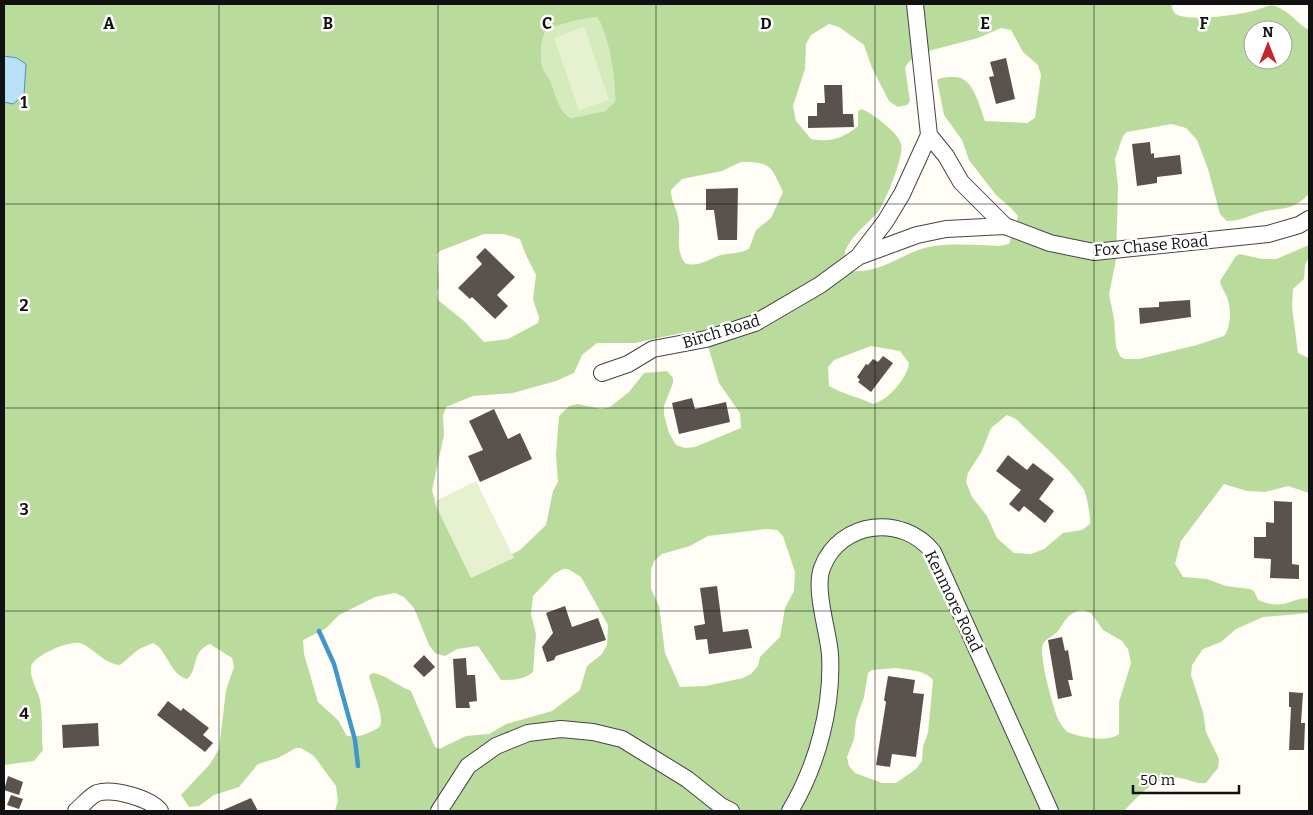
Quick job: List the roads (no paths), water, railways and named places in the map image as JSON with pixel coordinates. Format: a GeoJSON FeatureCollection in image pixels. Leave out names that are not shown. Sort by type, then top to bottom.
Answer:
{"type":"FeatureCollection","features":[{"type":"Feature","properties":{"kind":"street"},"geometry":{"type":"LineString","coordinates":[[915,4],[929,135]]}},
{"type":"Feature","properties":{"kind":"street","name":"Fox Chase Road"},"geometry":{"type":"LineString","coordinates":[[929,135],[946,156],[961,182],[1005,226],[1050,243],[1094,252],[1268,234],[1300,225],[1309,219]]}},
{"type":"Feature","properties":{"kind":"street","name":"Birch Road"},"geometry":{"type":"LineString","coordinates":[[858,257],[902,194],[929,135]]}},
{"type":"Feature","properties":{"kind":"street","name":"Birch Road"},"geometry":{"type":"LineString","coordinates":[[602,373],[628,364],[653,349],[706,339],[756,323],[812,290],[858,257],[917,235],[946,229],[1005,226]]}},
{"type":"Feature","properties":{"kind":"street","name":"Kenmore Road"},"geometry":{"type":"LineString","coordinates":[[790,811],[817,750],[830,685],[830,655],[826,620],[819,589],[822,569],[830,553],[841,541],[855,531],[872,527],[886,527],[923,539],[933,552],[1050,811]]}},
{"type":"Feature","properties":{"kind":"street"},"geometry":{"type":"LineString","coordinates":[[439,811],[468,766],[496,746],[528,734],[561,729],[594,732],[622,739],[673,770],[721,806],[731,811]]}},
{"type":"Feature","properties":{"kind":"street"},"geometry":{"type":"LineString","coordinates":[[76,811],[97,793],[124,792],[155,805],[160,811]]}},
{"type":"Feature","properties":{"kind":"water"},"geometry":{"type":"Polygon","coordinates":[[[4,56],[17,58],[26,64],[24,95],[13,104],[4,102],[4,56]]]}},
{"type":"Feature","properties":{"kind":"waterway"},"geometry":{"type":"LineString","coordinates":[[319,631],[334,664],[355,740],[358,766]]}}]}
